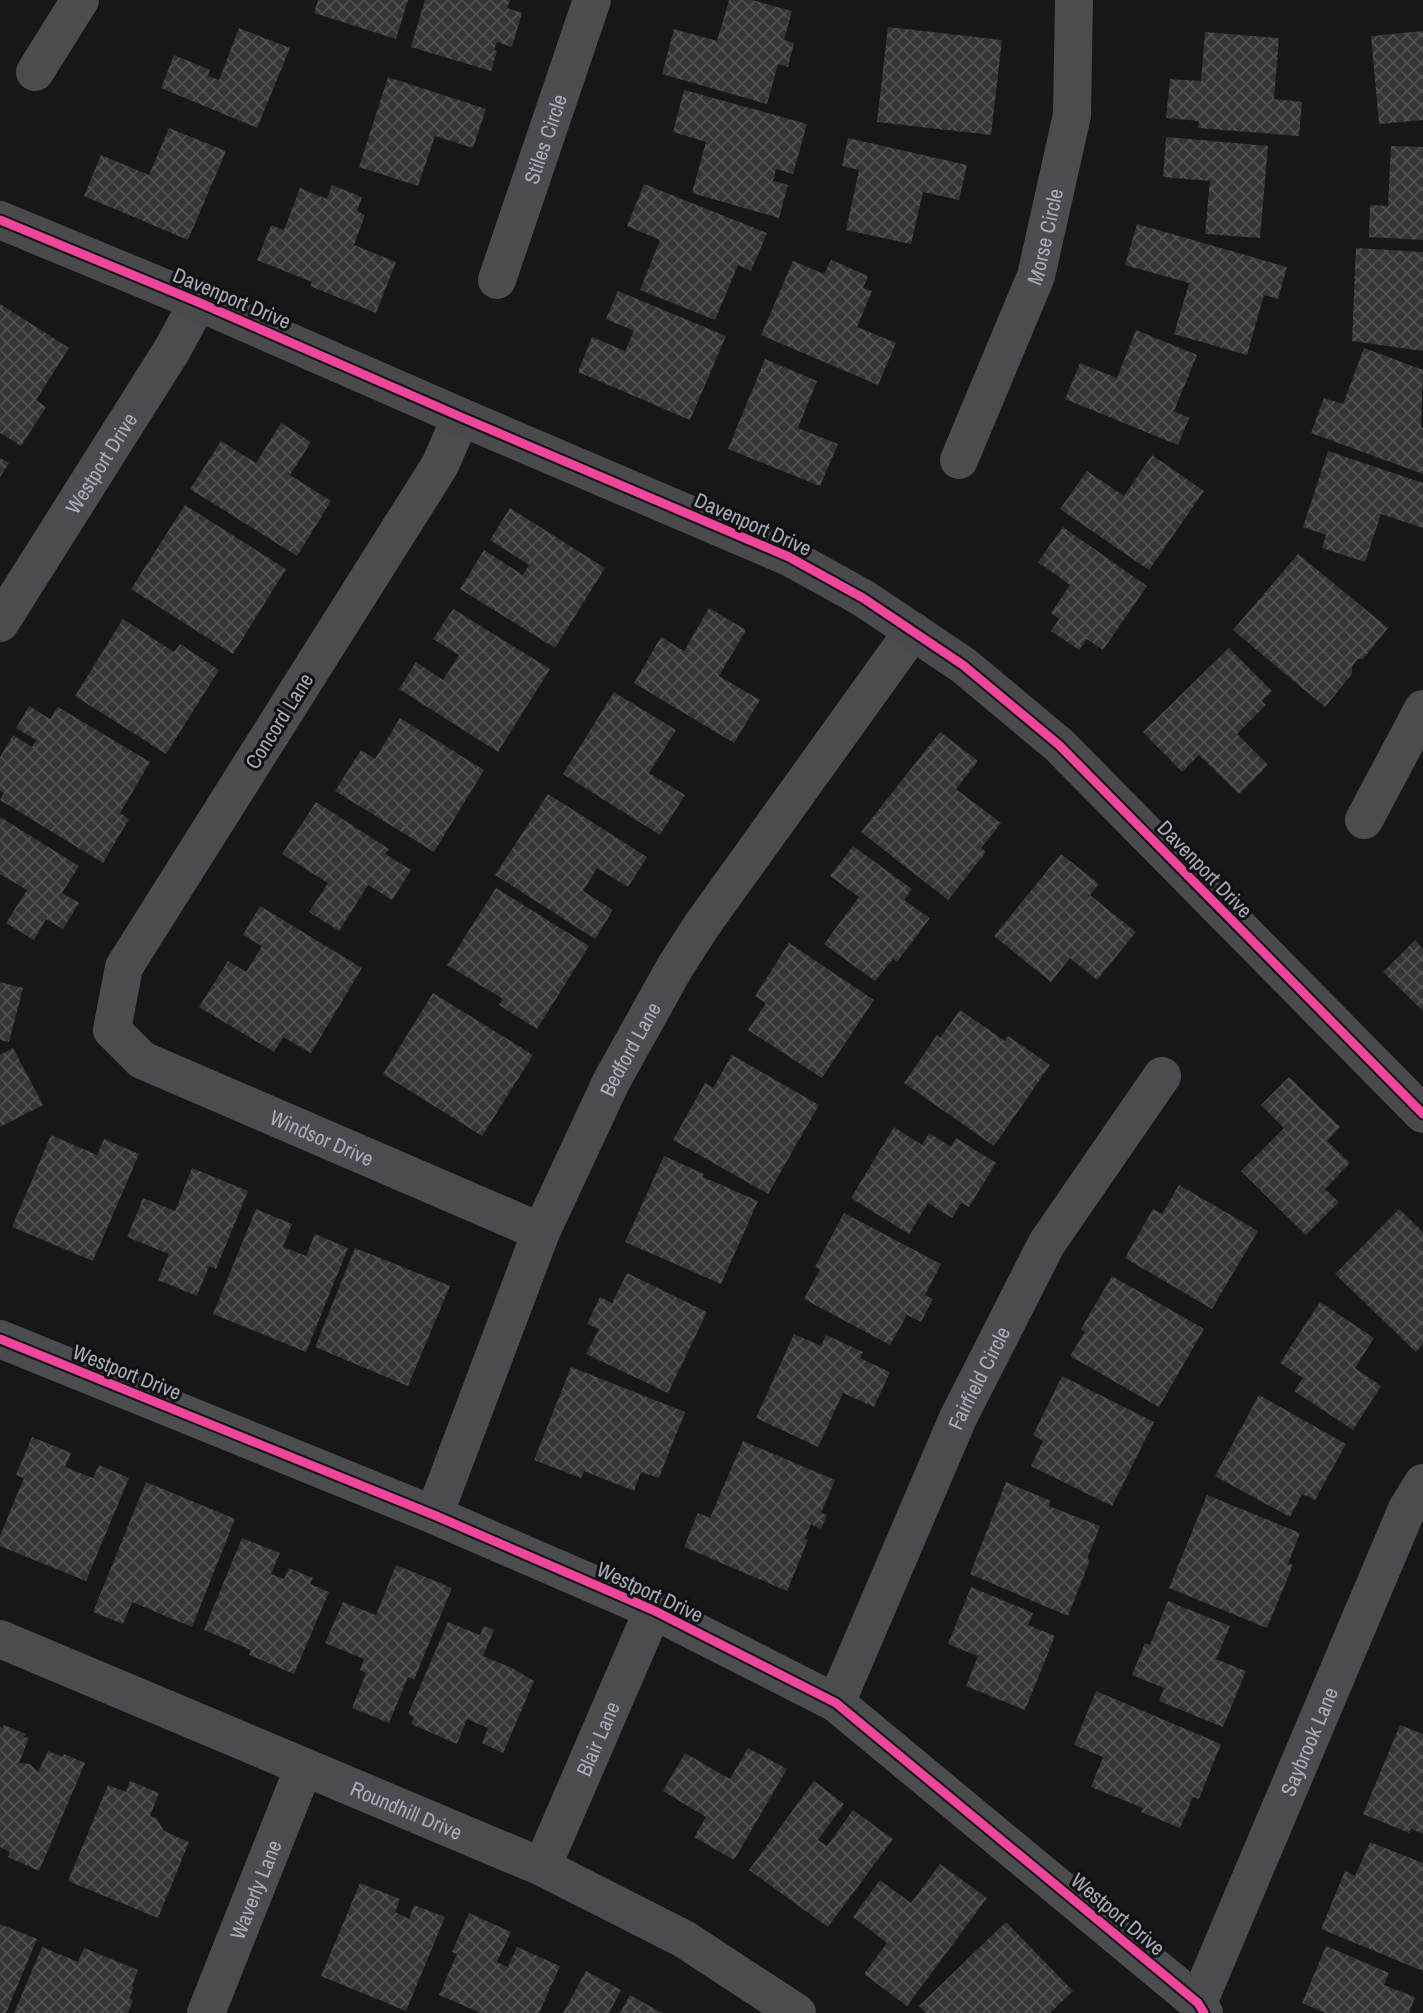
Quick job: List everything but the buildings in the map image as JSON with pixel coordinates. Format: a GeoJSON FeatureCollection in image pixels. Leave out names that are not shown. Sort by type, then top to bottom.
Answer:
{"type":"FeatureCollection","features":[{"type":"Feature","properties":{"kind":"street"},"geometry":{"type":"LineString","coordinates":[[35,72],[80,0]]}},
{"type":"Feature","properties":{"kind":"street","name":"Stiles Circle"},"geometry":{"type":"LineString","coordinates":[[497,280],[592,0]]}},
{"type":"Feature","properties":{"kind":"street","name":"Morse Circle"},"geometry":{"type":"LineString","coordinates":[[959,460],[1036,276],[1072,115],[1074,0]]}},
{"type":"Feature","properties":{"kind":"street","name":"Davenport Drive"},"geometry":{"type":"LineString","coordinates":[[0,220],[198,302],[789,557],[863,598],[963,665],[1059,745],[1423,1114]]}},
{"type":"Feature","properties":{"kind":"street","name":"Westport Drive"},"geometry":{"type":"LineString","coordinates":[[0,622],[172,351],[198,302]]}},
{"type":"Feature","properties":{"kind":"street","name":"Concord Lane"},"geometry":{"type":"LineString","coordinates":[[112,1030],[124,967],[440,465],[461,417]]}},
{"type":"Feature","properties":{"kind":"street","name":"Bedford Lane"},"geometry":{"type":"LineString","coordinates":[[434,1515],[541,1232],[611,1082],[675,967],[702,925],[913,631]]}},
{"type":"Feature","properties":{"kind":"street"},"geometry":{"type":"LineString","coordinates":[[1364,820],[1423,709]]}},
{"type":"Feature","properties":{"kind":"street","name":"Windsor Drive"},"geometry":{"type":"LineString","coordinates":[[112,1030],[142,1060],[541,1232]]}},
{"type":"Feature","properties":{"kind":"street","name":"Fairfield Circle"},"geometry":{"type":"LineString","coordinates":[[836,1703],[958,1418],[1047,1243],[1162,1076]]}},
{"type":"Feature","properties":{"kind":"street","name":"Westport Drive"},"geometry":{"type":"LineString","coordinates":[[0,1339],[434,1515],[653,1610],[836,1703],[1201,2008]]}},
{"type":"Feature","properties":{"kind":"street","name":"Saybrook Lane"},"geometry":{"type":"LineString","coordinates":[[1201,2008],[1407,1510],[1423,1483]]}},
{"type":"Feature","properties":{"kind":"street","name":"Blair Lane"},"geometry":{"type":"LineString","coordinates":[[542,1867],[653,1610]]}},
{"type":"Feature","properties":{"kind":"street","name":"Roundhill Drive"},"geometry":{"type":"LineString","coordinates":[[0,1639],[542,1867],[684,1939],[797,2013]]}},
{"type":"Feature","properties":{"kind":"street","name":"Waverly Lane"},"geometry":{"type":"LineString","coordinates":[[206,2013],[304,1767]]}},
{"type":"Feature","properties":{"kind":"cycle path"},"geometry":{"type":"LineString","coordinates":[[0,220],[198,302],[789,557],[863,598],[963,665],[1059,745],[1423,1114]]}},
{"type":"Feature","properties":{"kind":"cycle path"},"geometry":{"type":"LineString","coordinates":[[0,1339],[434,1515],[653,1610],[836,1703],[1198,2003],[1204,2013]]}}]}
